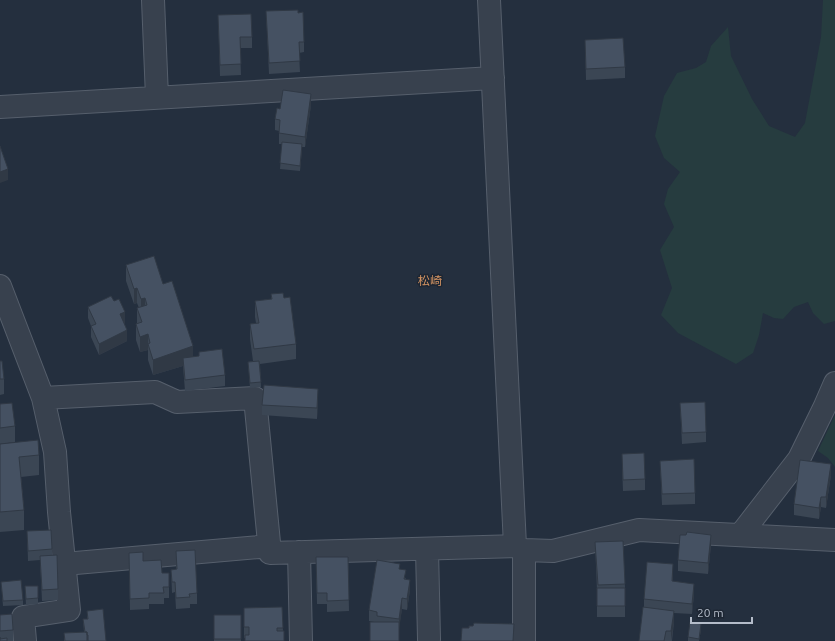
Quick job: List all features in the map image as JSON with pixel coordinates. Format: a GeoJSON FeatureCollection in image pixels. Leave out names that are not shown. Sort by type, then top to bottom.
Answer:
{"type":"FeatureCollection","features":[{"type":"Feature","properties":{"kind":"street"},"geometry":{"type":"LineString","coordinates":[[153,0],[157,97]]}},
{"type":"Feature","properties":{"kind":"street"},"geometry":{"type":"LineString","coordinates":[[489,0],[524,641]]}},
{"type":"Feature","properties":{"kind":"street"},"geometry":{"type":"LineString","coordinates":[[0,107],[493,78]]}},
{"type":"Feature","properties":{"kind":"street"},"geometry":{"type":"LineString","coordinates":[[0,288],[43,398],[56,452],[64,564],[69,610],[23,617],[25,641]]}},
{"type":"Feature","properties":{"kind":"street"},"geometry":{"type":"LineString","coordinates":[[741,534],[799,459],[835,383]]}},
{"type":"Feature","properties":{"kind":"street"},"geometry":{"type":"LineString","coordinates":[[43,398],[154,392],[177,402],[255,398],[270,553],[519,548],[553,551],[639,530],[741,534],[835,540]]}},
{"type":"Feature","properties":{"kind":"street"},"geometry":{"type":"LineString","coordinates":[[64,564],[270,546]]}},
{"type":"Feature","properties":{"kind":"street"},"geometry":{"type":"LineString","coordinates":[[427,549],[429,639]]}},
{"type":"Feature","properties":{"kind":"street"},"geometry":{"type":"LineString","coordinates":[[299,552],[301,641]]}},
{"type":"Feature","properties":{"kind":"green space"},"geometry":{"type":"Polygon","coordinates":[[[823,0],[835,0],[835,321],[824,324],[813,313],[808,302],[794,307],[783,319],[774,318],[763,313],[759,335],[753,353],[736,364],[678,333],[661,315],[672,288],[660,250],[674,227],[664,204],[668,189],[680,172],[664,158],[655,136],[664,96],[677,73],[696,68],[706,62],[711,46],[728,27],[731,56],[752,99],[769,126],[795,137],[805,123],[821,37],[823,0]]]}},
{"type":"Feature","properties":{"kind":"green space"},"geometry":{"type":"Polygon","coordinates":[[[835,415],[835,467],[828,458],[818,451],[835,415]]]}},
{"type":"Feature","properties":{"kind":"building"},"geometry":{"type":"Polygon","coordinates":[[[298,10],[298,13],[303,12],[304,42],[299,42],[300,61],[269,63],[266,11],[298,10]]]}},
{"type":"Feature","properties":{"kind":"building"},"geometry":{"type":"Polygon","coordinates":[[[251,14],[252,37],[240,37],[241,64],[220,65],[218,15],[251,14]]]}},
{"type":"Feature","properties":{"kind":"building"},"geometry":{"type":"Polygon","coordinates":[[[623,38],[625,67],[586,69],[585,40],[623,38]]]}},
{"type":"Feature","properties":{"kind":"building"},"geometry":{"type":"Polygon","coordinates":[[[283,90],[311,94],[305,137],[279,133],[280,120],[275,119],[277,108],[280,109],[283,90]]]}},
{"type":"Feature","properties":{"kind":"building"},"geometry":{"type":"Polygon","coordinates":[[[282,142],[302,144],[300,166],[280,163],[282,142]]]}},
{"type":"Feature","properties":{"kind":"building"},"geometry":{"type":"Polygon","coordinates":[[[0,146],[8,169],[0,172],[0,146]]]}},
{"type":"Feature","properties":{"kind":"building"},"geometry":{"type":"Polygon","coordinates":[[[154,256],[163,284],[172,281],[193,346],[153,360],[148,344],[150,343],[148,334],[140,337],[136,324],[142,322],[137,308],[147,305],[145,298],[141,299],[137,288],[134,289],[126,265],[154,256]]]}},
{"type":"Feature","properties":{"kind":"building"},"geometry":{"type":"Polygon","coordinates":[[[283,293],[284,298],[290,297],[296,344],[254,349],[250,324],[259,323],[255,301],[272,299],[271,294],[283,293]]]}},
{"type":"Feature","properties":{"kind":"building"},"geometry":{"type":"Polygon","coordinates":[[[111,296],[114,301],[119,299],[125,312],[120,314],[127,330],[99,344],[91,326],[96,324],[88,307],[111,296]]]}},
{"type":"Feature","properties":{"kind":"building"},"geometry":{"type":"Polygon","coordinates":[[[222,349],[225,375],[185,380],[183,358],[199,356],[199,352],[222,349]]]}},
{"type":"Feature","properties":{"kind":"building"},"geometry":{"type":"Polygon","coordinates":[[[0,361],[2,361],[4,379],[0,379],[0,361]]]}},
{"type":"Feature","properties":{"kind":"building"},"geometry":{"type":"Polygon","coordinates":[[[259,361],[261,382],[250,383],[248,362],[259,361]]]}},
{"type":"Feature","properties":{"kind":"building"},"geometry":{"type":"Polygon","coordinates":[[[264,385],[318,389],[317,408],[262,405],[264,385]]]}},
{"type":"Feature","properties":{"kind":"building"},"geometry":{"type":"Polygon","coordinates":[[[705,402],[706,432],[682,433],[680,403],[705,402]]]}},
{"type":"Feature","properties":{"kind":"building"},"geometry":{"type":"Polygon","coordinates":[[[12,403],[15,426],[0,428],[0,404],[12,403]]]}},
{"type":"Feature","properties":{"kind":"building"},"geometry":{"type":"Polygon","coordinates":[[[38,440],[39,455],[19,457],[24,510],[0,512],[0,444],[38,440]]]}},
{"type":"Feature","properties":{"kind":"building"},"geometry":{"type":"Polygon","coordinates":[[[644,453],[645,479],[623,480],[622,454],[644,453]]]}},
{"type":"Feature","properties":{"kind":"building"},"geometry":{"type":"Polygon","coordinates":[[[694,459],[695,493],[662,494],[660,461],[694,459]]]}},
{"type":"Feature","properties":{"kind":"building"},"geometry":{"type":"Polygon","coordinates":[[[800,460],[831,464],[826,497],[821,497],[819,508],[794,504],[800,460]]]}},
{"type":"Feature","properties":{"kind":"building"},"geometry":{"type":"Polygon","coordinates":[[[51,530],[52,549],[28,551],[27,531],[51,530]]]}},
{"type":"Feature","properties":{"kind":"building"},"geometry":{"type":"Polygon","coordinates":[[[687,532],[711,535],[708,563],[678,560],[680,535],[686,535],[687,532]]]}},
{"type":"Feature","properties":{"kind":"building"},"geometry":{"type":"Polygon","coordinates":[[[623,541],[625,584],[598,585],[595,542],[623,541]]]}},
{"type":"Feature","properties":{"kind":"building"},"geometry":{"type":"Polygon","coordinates":[[[195,550],[197,593],[189,594],[190,597],[176,598],[175,582],[172,582],[171,570],[177,569],[176,551],[195,550]]]}},
{"type":"Feature","properties":{"kind":"building"},"geometry":{"type":"Polygon","coordinates":[[[143,552],[143,561],[161,560],[162,573],[169,573],[169,587],[163,587],[164,593],[149,593],[149,598],[130,599],[129,553],[143,552]]]}},
{"type":"Feature","properties":{"kind":"building"},"geometry":{"type":"Polygon","coordinates":[[[57,555],[58,589],[42,590],[40,556],[57,555]]]}},
{"type":"Feature","properties":{"kind":"building"},"geometry":{"type":"Polygon","coordinates":[[[316,557],[348,557],[349,600],[327,601],[327,593],[317,593],[316,557]]]}},
{"type":"Feature","properties":{"kind":"building"},"geometry":{"type":"Polygon","coordinates":[[[377,560],[400,564],[399,569],[406,570],[404,579],[410,580],[407,599],[402,598],[399,619],[377,616],[377,612],[369,610],[377,560]]]}},
{"type":"Feature","properties":{"kind":"building"},"geometry":{"type":"Polygon","coordinates":[[[647,562],[673,564],[672,581],[694,584],[692,604],[644,599],[647,562]]]}},
{"type":"Feature","properties":{"kind":"building"},"geometry":{"type":"Polygon","coordinates":[[[21,580],[23,600],[3,601],[1,582],[21,580]]]}},
{"type":"Feature","properties":{"kind":"building"},"geometry":{"type":"Polygon","coordinates":[[[25,586],[38,586],[38,598],[26,599],[25,586]]]}},
{"type":"Feature","properties":{"kind":"building"},"geometry":{"type":"Polygon","coordinates":[[[597,588],[625,588],[625,606],[597,606],[597,588]]]}},
{"type":"Feature","properties":{"kind":"building"},"geometry":{"type":"Polygon","coordinates":[[[282,607],[283,628],[277,628],[277,631],[284,631],[284,641],[245,641],[245,635],[249,635],[249,627],[244,627],[244,608],[282,607]]]}},
{"type":"Feature","properties":{"kind":"building"},"geometry":{"type":"Polygon","coordinates":[[[643,607],[674,611],[671,631],[666,631],[664,641],[639,641],[643,607]]]}},
{"type":"Feature","properties":{"kind":"building"},"geometry":{"type":"Polygon","coordinates":[[[103,609],[106,641],[88,641],[88,635],[87,632],[85,632],[83,619],[88,619],[87,611],[103,609]]]}},
{"type":"Feature","properties":{"kind":"building"},"geometry":{"type":"Polygon","coordinates":[[[12,614],[13,630],[0,631],[0,615],[12,614]]]}},
{"type":"Feature","properties":{"kind":"building"},"geometry":{"type":"Polygon","coordinates":[[[214,615],[241,615],[241,639],[214,639],[214,615]]]}},
{"type":"Feature","properties":{"kind":"building"},"geometry":{"type":"Polygon","coordinates":[[[370,622],[399,622],[399,641],[370,641],[370,622]]]}},
{"type":"Feature","properties":{"kind":"building"},"geometry":{"type":"Polygon","coordinates":[[[690,622],[701,624],[699,639],[688,637],[690,622]]]}},
{"type":"Feature","properties":{"kind":"building"},"geometry":{"type":"Polygon","coordinates":[[[474,623],[514,624],[513,641],[461,641],[462,628],[469,628],[469,626],[473,626],[474,623]]]}},
{"type":"Feature","properties":{"kind":"building"},"geometry":{"type":"Polygon","coordinates":[[[87,632],[87,641],[65,641],[64,633],[87,632]]]}},
{"type":"Feature","properties":{"kind":"building"},"geometry":{"type":"Polygon","coordinates":[[[7,638],[7,641],[0,641],[0,639],[7,638]]]}},
{"type":"Feature","properties":{"kind":"district","name":"松崎"},"geometry":{"type":"Point","coordinates":[430,280]}}]}
